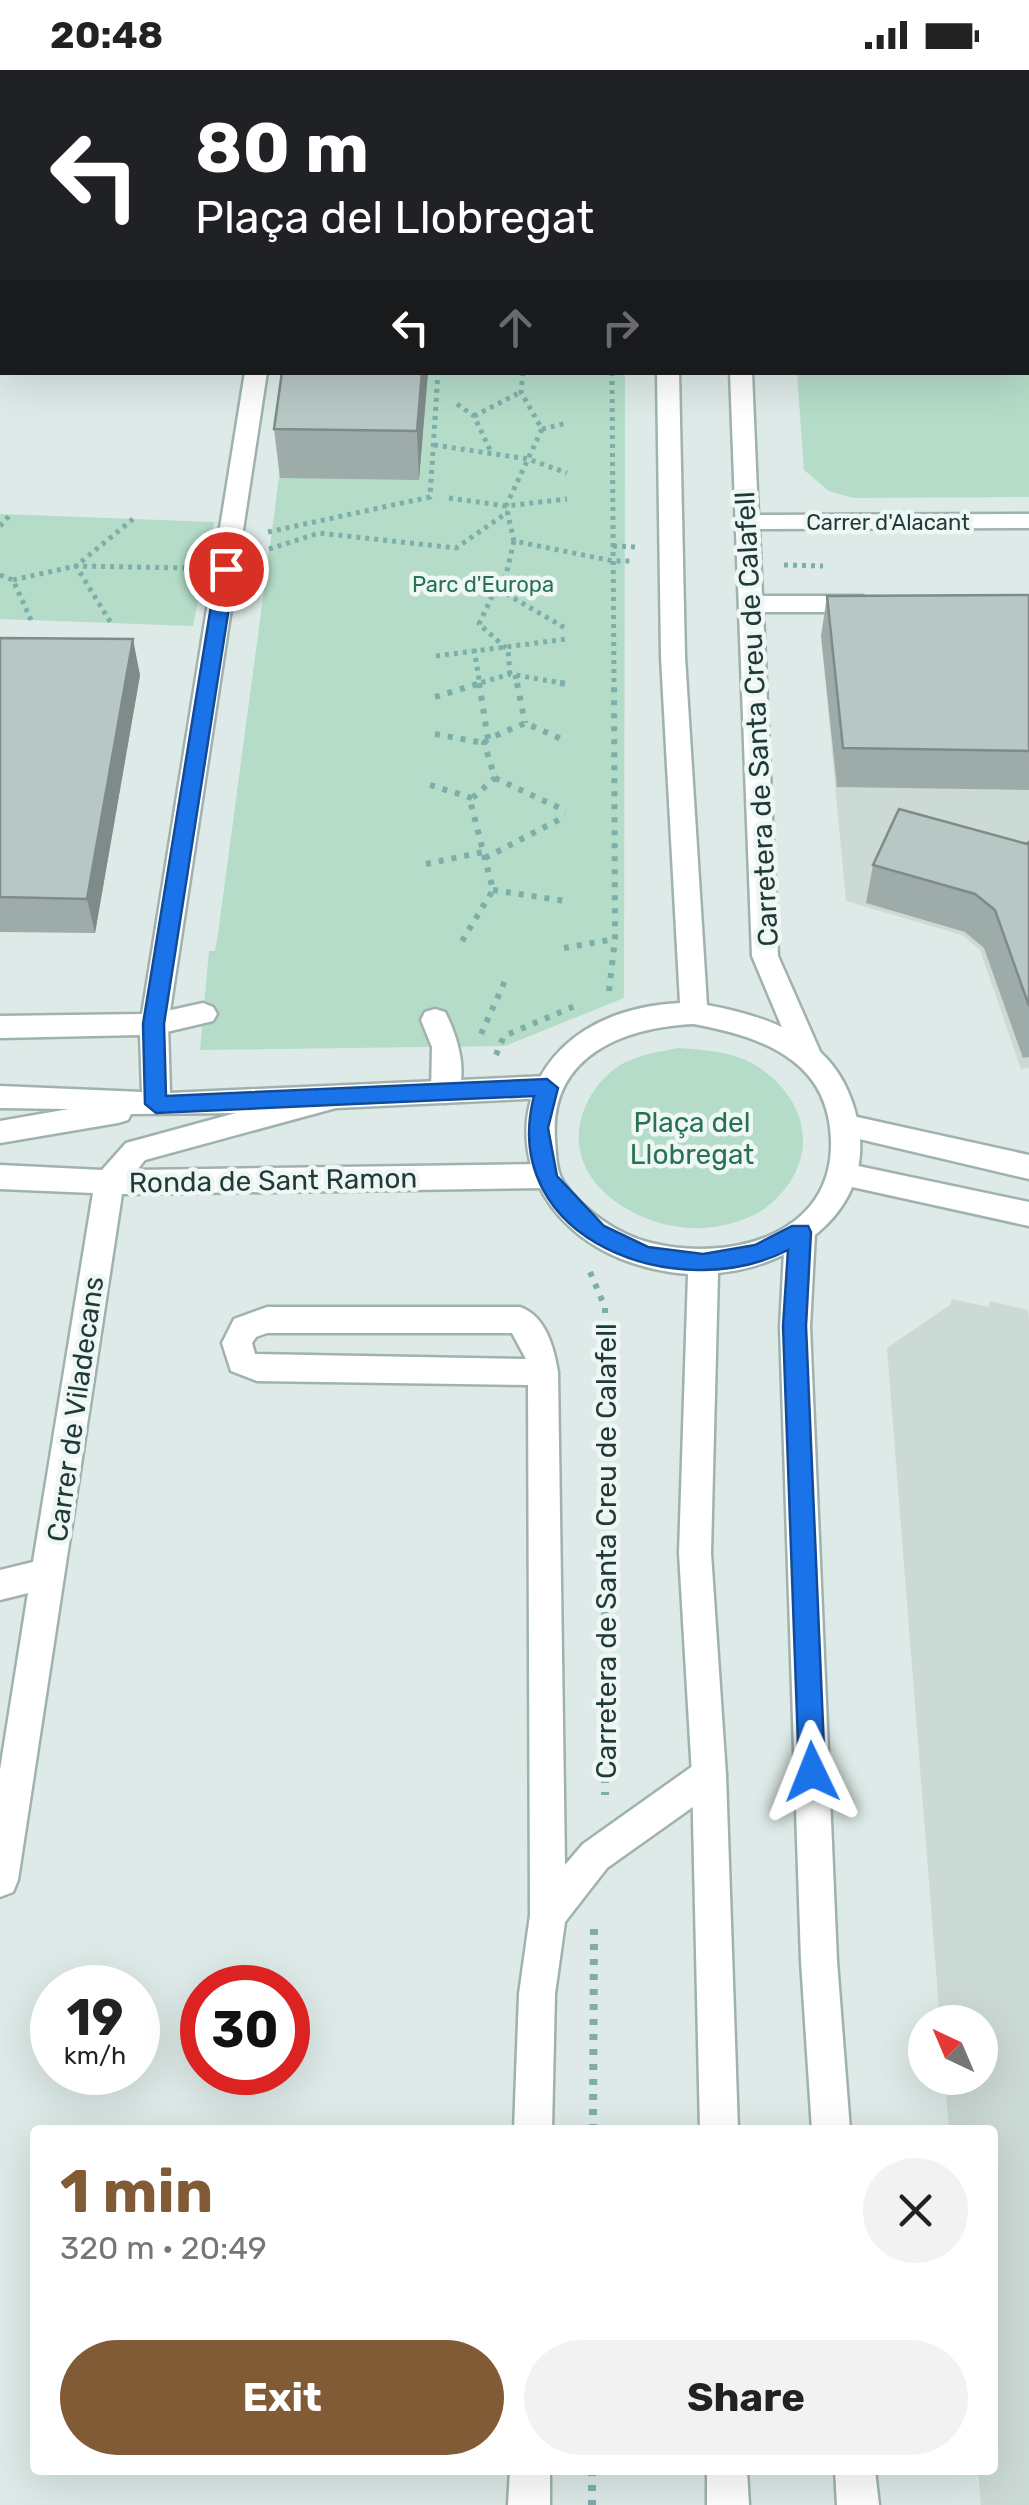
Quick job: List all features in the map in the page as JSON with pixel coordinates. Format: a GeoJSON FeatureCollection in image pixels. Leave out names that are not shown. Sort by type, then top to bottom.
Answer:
{"type":"FeatureCollection","features":[{"type":"Feature","properties":{"kind":"street"},"geometry":{"type":"LineString","coordinates":[[156,1104],[154,1024],[256,375]]}},
{"type":"Feature","properties":{"kind":"street"},"geometry":{"type":"LineString","coordinates":[[668,375],[673,657],[694,1013]]}},
{"type":"Feature","properties":{"kind":"street","name":"Carretera de Santa Creu de Calafell"},"geometry":{"type":"LineString","coordinates":[[740,375],[765,956],[808,1056]]}},
{"type":"Feature","properties":{"kind":"street","name":"Carrer d'Alacant"},"geometry":{"type":"LineString","coordinates":[[746,522],[1029,521]]}},
{"type":"Feature","properties":{"kind":"street"},"geometry":{"type":"LineString","coordinates":[[751,604],[879,604]]}},
{"type":"Feature","properties":{"kind":"street"},"geometry":{"type":"LineString","coordinates":[[694,1013],[742,1021],[767,1030],[808,1056],[833,1087],[848,1126],[844,1175],[829,1205],[800,1232],[759,1254],[703,1264],[645,1256],[596,1233],[554,1192],[546,1176],[537,1128],[547,1088],[560,1066],[608,1030],[642,1018],[694,1013]]}},
{"type":"Feature","properties":{"kind":"street"},"geometry":{"type":"LineString","coordinates":[[0,1027],[154,1024],[203,1014]]}},
{"type":"Feature","properties":{"kind":"street"},"geometry":{"type":"LineString","coordinates":[[434,1020],[446,1047],[444,1092]]}},
{"type":"Feature","properties":{"kind":"street"},"geometry":{"type":"LineString","coordinates":[[0,1097],[156,1104],[547,1088]]}},
{"type":"Feature","properties":{"kind":"street"},"geometry":{"type":"LineString","coordinates":[[108,1182],[136,1151],[335,1097]]}},
{"type":"Feature","properties":{"kind":"street"},"geometry":{"type":"LineString","coordinates":[[0,1132],[156,1104]]}},
{"type":"Feature","properties":{"kind":"street"},"geometry":{"type":"LineString","coordinates":[[848,1126],[1029,1167]]}},
{"type":"Feature","properties":{"kind":"street"},"geometry":{"type":"LineString","coordinates":[[844,1175],[1029,1214]]}},
{"type":"Feature","properties":{"kind":"street","name":"Ronda de Sant Ramon"},"geometry":{"type":"LineString","coordinates":[[0,1177],[108,1182],[546,1176]]}},
{"type":"Feature","properties":{"kind":"street","name":"Carrer de Viladecans"},"geometry":{"type":"LineString","coordinates":[[0,1880],[108,1182]]}},
{"type":"Feature","properties":{"kind":"street"},"geometry":{"type":"LineString","coordinates":[[800,1232],[795,1326],[820,1961],[831,2125]]}},
{"type":"Feature","properties":{"kind":"street"},"geometry":{"type":"LineString","coordinates":[[703,1264],[695,1552],[710,1776],[719,2125]]}},
{"type":"Feature","properties":{"kind":"street"},"geometry":{"type":"LineString","coordinates":[[534,2125],[537,1994],[548,1916],[543,1372],[539,1346],[520,1320],[267,1320],[245,1328],[237,1343],[242,1362],[257,1368],[543,1372]]}},
{"type":"Feature","properties":{"kind":"street"},"geometry":{"type":"LineString","coordinates":[[0,1585],[50,1573]]}},
{"type":"Feature","properties":{"kind":"street"},"geometry":{"type":"LineString","coordinates":[[548,1916],[595,1856],[710,1776]]}},
{"type":"Feature","properties":{"kind":"street"},"geometry":{"type":"LineString","coordinates":[[530,2475],[530,2505]]}},
{"type":"Feature","properties":{"kind":"street"},"geometry":{"type":"LineString","coordinates":[[727,2475],[728,2505]]}},
{"type":"Feature","properties":{"kind":"street"},"geometry":{"type":"LineString","coordinates":[[855,2475],[858,2505]]}},
{"type":"Feature","properties":{"kind":"path"},"geometry":{"type":"LineString","coordinates":[[232,532],[272,532],[430,497],[438,375]]}},
{"type":"Feature","properties":{"kind":"path"},"geometry":{"type":"LineString","coordinates":[[523,375],[520,392],[542,429]]}},
{"type":"Feature","properties":{"kind":"path"},"geometry":{"type":"LineString","coordinates":[[564,948],[615,939],[612,375]]}},
{"type":"Feature","properties":{"kind":"path"},"geometry":{"type":"LineString","coordinates":[[474,416],[520,392]]}},
{"type":"Feature","properties":{"kind":"path"},"geometry":{"type":"LineString","coordinates":[[458,404],[474,416],[492,454]]}},
{"type":"Feature","properties":{"kind":"path"},"geometry":{"type":"LineString","coordinates":[[542,429],[567,423]]}},
{"type":"Feature","properties":{"kind":"path"},"geometry":{"type":"LineString","coordinates":[[269,549],[320,534],[456,548],[507,509],[542,429]]}},
{"type":"Feature","properties":{"kind":"path"},"geometry":{"type":"LineString","coordinates":[[434,444],[528,459],[567,474]]}},
{"type":"Feature","properties":{"kind":"path"},"geometry":{"type":"LineString","coordinates":[[449,498],[507,509],[567,498]]}},
{"type":"Feature","properties":{"kind":"path"},"geometry":{"type":"LineString","coordinates":[[507,509],[514,541],[506,575],[479,624],[505,647],[525,723]]}},
{"type":"Feature","properties":{"kind":"path"},"geometry":{"type":"LineString","coordinates":[[0,526],[10,515]]}},
{"type":"Feature","properties":{"kind":"path"},"geometry":{"type":"LineString","coordinates":[[76,566],[133,519]]}},
{"type":"Feature","properties":{"kind":"path"},"geometry":{"type":"LineString","coordinates":[[514,541],[612,561],[634,561]]}},
{"type":"Feature","properties":{"kind":"path"},"geometry":{"type":"LineString","coordinates":[[613,546],[632,547]]}},
{"type":"Feature","properties":{"kind":"path"},"geometry":{"type":"LineString","coordinates":[[822,552],[823,580]]}},
{"type":"Feature","properties":{"kind":"path"},"geometry":{"type":"LineString","coordinates":[[783,565],[823,566]]}},
{"type":"Feature","properties":{"kind":"path"},"geometry":{"type":"LineString","coordinates":[[76,566],[111,623]]}},
{"type":"Feature","properties":{"kind":"path"},"geometry":{"type":"LineString","coordinates":[[0,574],[13,580],[76,566],[204,568]]}},
{"type":"Feature","properties":{"kind":"path"},"geometry":{"type":"LineString","coordinates":[[13,580],[31,620]]}},
{"type":"Feature","properties":{"kind":"path"},"geometry":{"type":"LineString","coordinates":[[496,588],[567,629]]}},
{"type":"Feature","properties":{"kind":"path"},"geometry":{"type":"LineString","coordinates":[[436,656],[567,639]]}},
{"type":"Feature","properties":{"kind":"path"},"geometry":{"type":"LineString","coordinates":[[474,650],[495,778]]}},
{"type":"Feature","properties":{"kind":"path"},"geometry":{"type":"LineString","coordinates":[[435,697],[513,674],[567,684]]}},
{"type":"Feature","properties":{"kind":"path"},"geometry":{"type":"LineString","coordinates":[[435,734],[486,741],[525,723],[566,741]]}},
{"type":"Feature","properties":{"kind":"path"},"geometry":{"type":"LineString","coordinates":[[462,940],[493,890],[470,800],[495,778]]}},
{"type":"Feature","properties":{"kind":"path"},"geometry":{"type":"LineString","coordinates":[[426,864],[484,855],[566,813],[495,778]]}},
{"type":"Feature","properties":{"kind":"path"},"geometry":{"type":"LineString","coordinates":[[430,785],[472,798]]}},
{"type":"Feature","properties":{"kind":"path"},"geometry":{"type":"LineString","coordinates":[[493,890],[565,902]]}},
{"type":"Feature","properties":{"kind":"path"},"geometry":{"type":"LineString","coordinates":[[476,1047],[505,980]]}},
{"type":"Feature","properties":{"kind":"path","name":"Carretera de Santa Creu de Calafell"},"geometry":{"type":"LineString","coordinates":[[581,1263],[596,1279],[605,1307],[608,1788],[595,1822],[593,2125]]}},
{"type":"Feature","properties":{"kind":"path"},"geometry":{"type":"LineString","coordinates":[[592,2475],[592,2505]]}},
{"type":"Feature","properties":{"kind":"shaded area"},"geometry":{"type":"Polygon","coordinates":[[[1029,634],[1029,1068],[1021,1069],[980,950],[962,935],[846,901],[821,636],[1029,634]]]}},
{"type":"Feature","properties":{"kind":"shaded area"},"geometry":{"type":"Polygon","coordinates":[[[952,1299],[989,1307],[990,1301],[1028,1310],[1029,2505],[981,2505],[978,2475],[998,2475],[998,2125],[949,2125],[946,2095],[998,2095],[998,2005],[939,2005],[887,1348],[950,1305],[952,1299]]]}},
{"type":"Feature","properties":{"kind":"green space","name":"Parc d'Europa"},"geometry":{"type":"Polygon","coordinates":[[[293,375],[625,375],[624,998],[505,1046],[200,1050],[209,951],[215,951],[293,375]]]}},
{"type":"Feature","properties":{"kind":"green space"},"geometry":{"type":"Polygon","coordinates":[[[797,375],[1029,375],[1029,497],[853,498],[829,491],[804,470],[797,375]]]}},
{"type":"Feature","properties":{"kind":"green space"},"geometry":{"type":"Polygon","coordinates":[[[0,514],[214,522],[193,626],[0,619],[0,514]]]}},
{"type":"Feature","properties":{"kind":"green space","name":"Plaça del Llobregat"},"geometry":{"type":"Polygon","coordinates":[[[678,1048],[707,1050],[752,1063],[772,1077],[797,1112],[802,1151],[797,1170],[768,1206],[746,1219],[704,1228],[654,1221],[608,1196],[581,1156],[579,1132],[586,1105],[600,1083],[627,1062],[678,1048]]]}},
{"type":"Feature","properties":{"kind":"building"},"geometry":{"type":"Polygon","coordinates":[[[282,375],[422,375],[417,431],[274,429],[282,375]]]}},
{"type":"Feature","properties":{"kind":"building"},"geometry":{"type":"Polygon","coordinates":[[[1029,595],[1029,751],[843,748],[827,596],[1029,595]]]}},
{"type":"Feature","properties":{"kind":"building"},"geometry":{"type":"Polygon","coordinates":[[[0,638],[133,639],[87,899],[0,897],[0,638]]]}},
{"type":"Feature","properties":{"kind":"building"},"geometry":{"type":"Polygon","coordinates":[[[899,809],[1029,842],[1029,1006],[995,910],[975,894],[873,865],[899,809]]]}},
{"type":"Feature","properties":{"kind":"route"},"geometry":{"type":"LineString","coordinates":[[226,569],[154,1024],[156,1104],[547,1088],[537,1128],[546,1176],[554,1192],[596,1233],[645,1256],[703,1264],[759,1254],[800,1232],[795,1326],[812,1772]]}}]}
